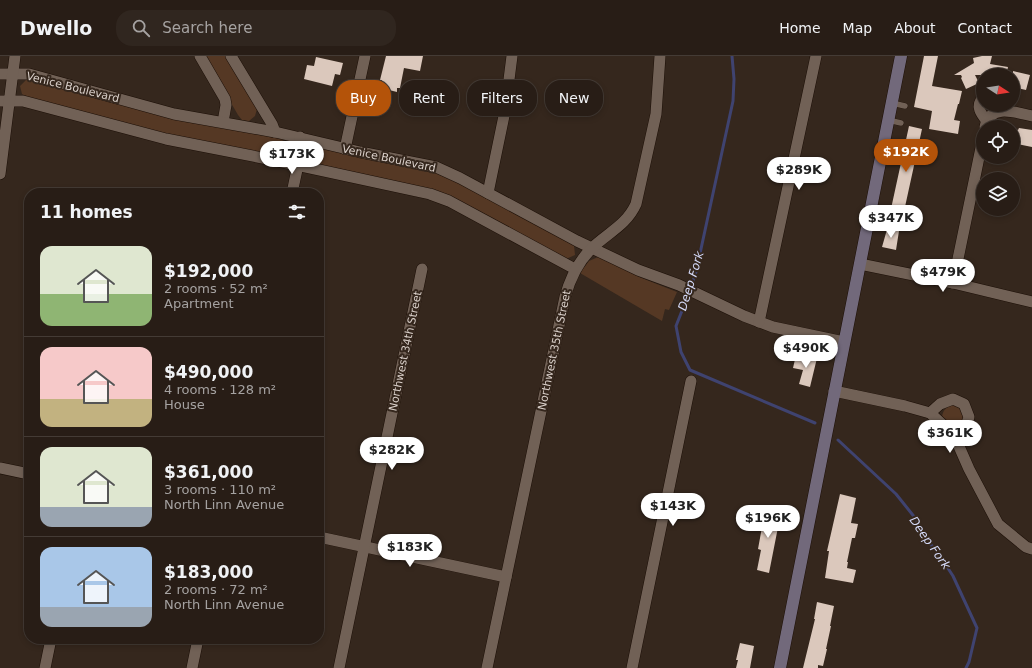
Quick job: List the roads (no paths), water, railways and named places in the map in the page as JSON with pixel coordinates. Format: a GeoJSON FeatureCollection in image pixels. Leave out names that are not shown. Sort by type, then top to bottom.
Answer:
{"type":"FeatureCollection","features":[{"type":"Feature","properties":{"kind":"street"},"geometry":{"type":"LineString","coordinates":[[0,174],[5,101],[13,74],[15,56]]}},
{"type":"Feature","properties":{"kind":"street"},"geometry":{"type":"LineString","coordinates":[[200,56],[225,99],[226,104],[223,122]]}},
{"type":"Feature","properties":{"kind":"street"},"geometry":{"type":"LineString","coordinates":[[231,56],[272,124],[275,132]]}},
{"type":"Feature","properties":{"kind":"street"},"geometry":{"type":"LineString","coordinates":[[345,149],[365,56]]}},
{"type":"Feature","properties":{"kind":"street"},"geometry":{"type":"LineString","coordinates":[[488,192],[505,111],[512,56]]}},
{"type":"Feature","properties":{"kind":"street","name":"Northwest 35th Street"},"geometry":{"type":"LineString","coordinates":[[487,668],[565,297],[575,269],[582,258],[592,248],[623,224],[633,211],[636,204],[656,114],[660,56]]}},
{"type":"Feature","properties":{"kind":"street"},"geometry":{"type":"LineString","coordinates":[[759,322],[816,56]]}},
{"type":"Feature","properties":{"kind":"street"},"geometry":{"type":"LineString","coordinates":[[780,668],[901,56]]}},
{"type":"Feature","properties":{"kind":"street","name":"Venice Boulevard"},"geometry":{"type":"LineString","coordinates":[[0,74],[29,74],[174,114],[300,137],[345,149],[436,167],[488,192],[592,248],[638,270],[678,285],[759,322],[779,328],[844,342]]}},
{"type":"Feature","properties":{"kind":"street"},"geometry":{"type":"LineString","coordinates":[[5,101],[23,101],[166,139],[298,165],[430,194],[456,205],[575,269]]}},
{"type":"Feature","properties":{"kind":"street"},"geometry":{"type":"LineString","coordinates":[[988,120],[990,116],[997,112]]}},
{"type":"Feature","properties":{"kind":"street"},"geometry":{"type":"LineString","coordinates":[[1018,112],[1032,116]]}},
{"type":"Feature","properties":{"kind":"street"},"geometry":{"type":"LineString","coordinates":[[293,188],[298,165],[300,137]]}},
{"type":"Feature","properties":{"kind":"street"},"geometry":{"type":"LineString","coordinates":[[953,284],[978,164]]}},
{"type":"Feature","properties":{"kind":"street"},"geometry":{"type":"LineString","coordinates":[[860,264],[1032,302]]}},
{"type":"Feature","properties":{"kind":"street","name":"Northwest 34th Street"},"geometry":{"type":"LineString","coordinates":[[339,668],[422,269]]}},
{"type":"Feature","properties":{"kind":"street"},"geometry":{"type":"LineString","coordinates":[[632,668],[691,381]]}},
{"type":"Feature","properties":{"kind":"street"},"geometry":{"type":"LineString","coordinates":[[834,391],[905,406],[930,413],[954,435],[969,469],[998,524],[1026,547],[1032,548]]}},
{"type":"Feature","properties":{"kind":"street"},"geometry":{"type":"LineString","coordinates":[[930,413],[940,404],[953,399],[964,404],[969,417],[965,429],[954,435]]}},
{"type":"Feature","properties":{"kind":"street"},"geometry":{"type":"LineString","coordinates":[[0,468],[24,473]]}},
{"type":"Feature","properties":{"kind":"street"},"geometry":{"type":"LineString","coordinates":[[324,538],[506,577]]}},
{"type":"Feature","properties":{"kind":"street"},"geometry":{"type":"LineString","coordinates":[[45,668],[50,644]]}},
{"type":"Feature","properties":{"kind":"street"},"geometry":{"type":"LineString","coordinates":[[192,668],[197,644]]}},
{"type":"Feature","properties":{"kind":"lane"},"geometry":{"type":"LineString","coordinates":[[892,103],[905,106]]}},
{"type":"Feature","properties":{"kind":"lane"},"geometry":{"type":"LineString","coordinates":[[888,120],[901,123]]}},
{"type":"Feature","properties":{"kind":"lane"},"geometry":{"type":"LineString","coordinates":[[869,218],[902,225]]}},
{"type":"Feature","properties":{"kind":"waterway","name":"Deep Fork"},"geometry":{"type":"LineString","coordinates":[[691,287],[696,272],[733,101],[734,79],[732,56]]}},
{"type":"Feature","properties":{"kind":"waterway","name":"Deep Fork"},"geometry":{"type":"LineString","coordinates":[[689,293],[676,326],[681,352],[690,370],[815,423]]}},
{"type":"Feature","properties":{"kind":"waterway","name":"Deep Fork"},"geometry":{"type":"LineString","coordinates":[[838,440],[896,494],[916,519],[928,541],[953,576],[977,628],[969,662],[966,668]]}}]}
